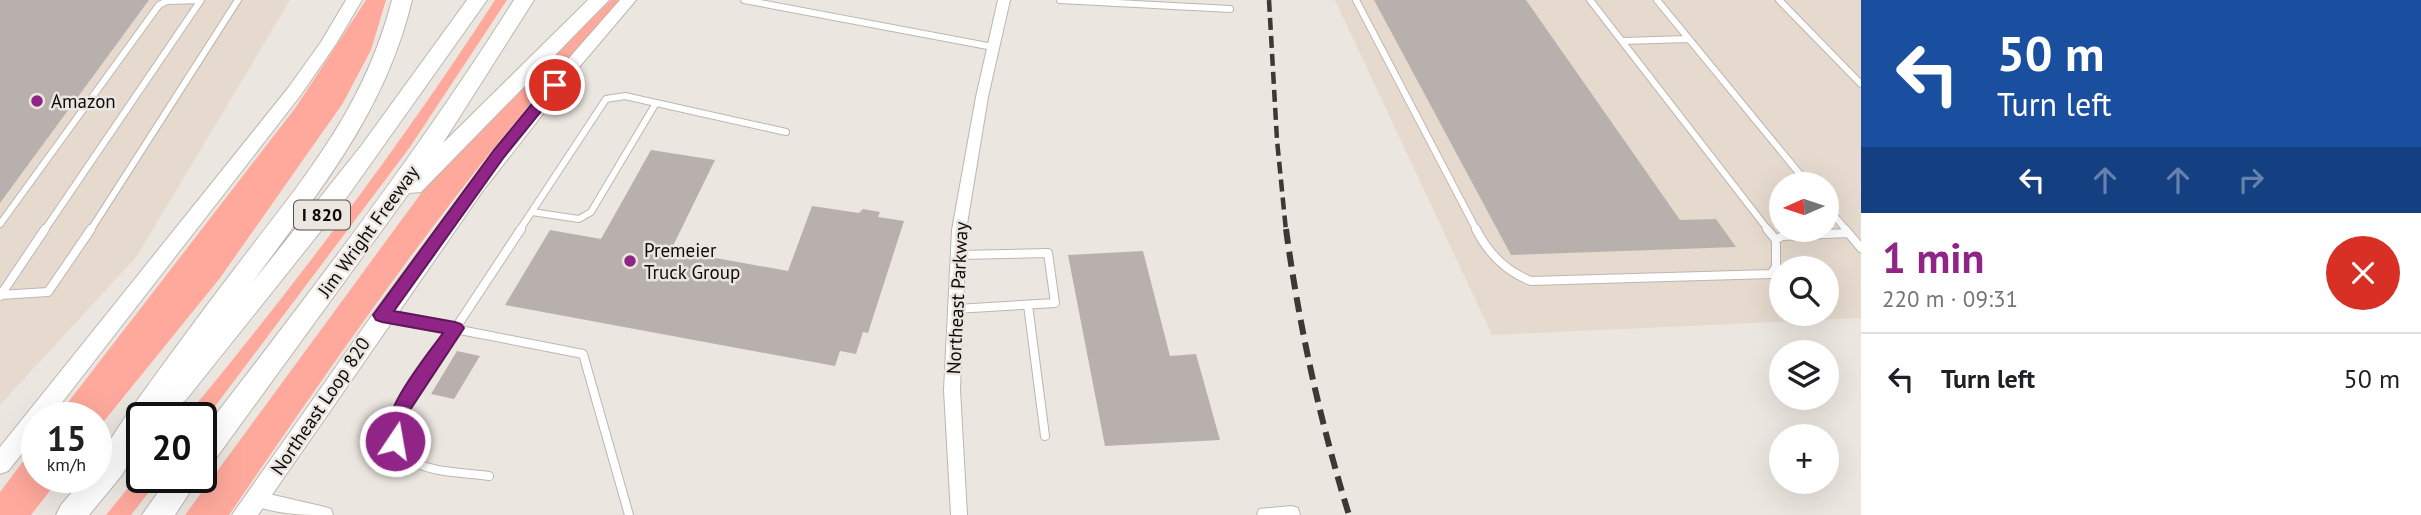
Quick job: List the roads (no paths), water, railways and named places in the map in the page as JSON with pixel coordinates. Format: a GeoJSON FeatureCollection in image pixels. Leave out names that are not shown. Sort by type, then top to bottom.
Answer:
{"type":"FeatureCollection","features":[{"type":"Feature","properties":{"kind":"highway"},"geometry":{"type":"LineString","coordinates":[[112,461],[146,407],[331,157],[360,111],[378,74],[398,20],[402,0]]}},
{"type":"Feature","properties":{"kind":"highway","name":"I 820"},"geometry":{"type":"LineString","coordinates":[[167,402],[248,308],[324,213],[424,78],[477,0]]}},
{"type":"Feature","properties":{"kind":"highway","name":"Jim Wright Freeway"},"geometry":{"type":"LineString","coordinates":[[217,435],[384,212],[475,79],[524,0]]}},
{"type":"Feature","properties":{"kind":"highway"},"geometry":{"type":"LineString","coordinates":[[384,212],[431,170],[540,56],[599,0]]}},
{"type":"Feature","properties":{"kind":"highway"},"geometry":{"type":"LineString","coordinates":[[112,466],[126,449]]}},
{"type":"Feature","properties":{"kind":"highway"},"geometry":{"type":"LineString","coordinates":[[71,515],[89,493]]}},
{"type":"Feature","properties":{"kind":"highway"},"geometry":{"type":"LineString","coordinates":[[157,515],[174,493]]}},
{"type":"Feature","properties":{"kind":"main road"},"geometry":{"type":"LineString","coordinates":[[50,402],[294,92],[328,44],[354,0]]}},
{"type":"Feature","properties":{"kind":"main road","name":"Northeast Loop 820"},"geometry":{"type":"LineString","coordinates":[[250,507],[382,315],[499,154],[578,56],[628,0]]}},
{"type":"Feature","properties":{"kind":"main road"},"geometry":{"type":"LineString","coordinates":[[0,464],[21,438]]}},
{"type":"Feature","properties":{"kind":"street","name":"Northeast Parkway"},"geometry":{"type":"LineString","coordinates":[[959,515],[952,390],[959,230],[1004,0]]}},
{"type":"Feature","properties":{"kind":"street"},"geometry":{"type":"LineString","coordinates":[[250,507],[325,515]]}},
{"type":"Feature","properties":{"kind":"street"},"geometry":{"type":"LineString","coordinates":[[1265,515],[1292,514]]}},
{"type":"Feature","properties":{"kind":"lane"},"geometry":{"type":"LineString","coordinates":[[0,295],[201,0]]}},
{"type":"Feature","properties":{"kind":"lane"},"geometry":{"type":"LineString","coordinates":[[0,224],[159,5],[167,1],[201,0]]}},
{"type":"Feature","properties":{"kind":"lane"},"geometry":{"type":"LineString","coordinates":[[0,295],[48,292],[54,286],[238,0]]}},
{"type":"Feature","properties":{"kind":"lane"},"geometry":{"type":"LineString","coordinates":[[744,0],[993,47]]}},
{"type":"Feature","properties":{"kind":"lane"},"geometry":{"type":"LineString","coordinates":[[1060,0],[1230,9]]}},
{"type":"Feature","properties":{"kind":"lane"},"geometry":{"type":"LineString","coordinates":[[1356,0],[1482,241],[1494,258],[1519,277],[1531,281],[1771,274],[1776,267],[1776,242]]}},
{"type":"Feature","properties":{"kind":"lane"},"geometry":{"type":"LineString","coordinates":[[1590,0],[1769,231]]}},
{"type":"Feature","properties":{"kind":"lane"},"geometry":{"type":"LineString","coordinates":[[1657,0],[1798,172]]}},
{"type":"Feature","properties":{"kind":"lane"},"geometry":{"type":"LineString","coordinates":[[1779,0],[1861,84]]}},
{"type":"Feature","properties":{"kind":"lane"},"geometry":{"type":"LineString","coordinates":[[1623,41],[1688,39]]}},
{"type":"Feature","properties":{"kind":"lane"},"geometry":{"type":"LineString","coordinates":[[489,476],[424,465],[404,456],[397,450],[395,441],[400,411],[606,99],[625,96],[786,132]]}},
{"type":"Feature","properties":{"kind":"lane"},"geometry":{"type":"LineString","coordinates":[[532,212],[579,219],[591,212],[656,103]]}},
{"type":"Feature","properties":{"kind":"lane"},"geometry":{"type":"LineString","coordinates":[[1839,221],[1861,248]]}},
{"type":"Feature","properties":{"kind":"lane"},"geometry":{"type":"LineString","coordinates":[[1839,233],[1849,233]]}},
{"type":"Feature","properties":{"kind":"lane"},"geometry":{"type":"LineString","coordinates":[[955,309],[1055,303],[1048,253],[958,255]]}},
{"type":"Feature","properties":{"kind":"lane"},"geometry":{"type":"LineString","coordinates":[[1028,305],[1045,436]]}},
{"type":"Feature","properties":{"kind":"lane"},"geometry":{"type":"LineString","coordinates":[[382,315],[583,354],[629,515]]}},
{"type":"Feature","properties":{"kind":"railway"},"geometry":{"type":"LineString","coordinates":[[1269,0],[1277,140],[1286,231]]}},
{"type":"Feature","properties":{"kind":"railway"},"geometry":{"type":"LineString","coordinates":[[1286,229],[1312,373],[1349,515]]}},
{"type":"Feature","properties":{"kind":"place","name":"Amazon"},"geometry":{"type":"Point","coordinates":[37,101]}},
{"type":"Feature","properties":{"kind":"place","name":"Premeier Truck Group"},"geometry":{"type":"Point","coordinates":[630,261]}}]}
